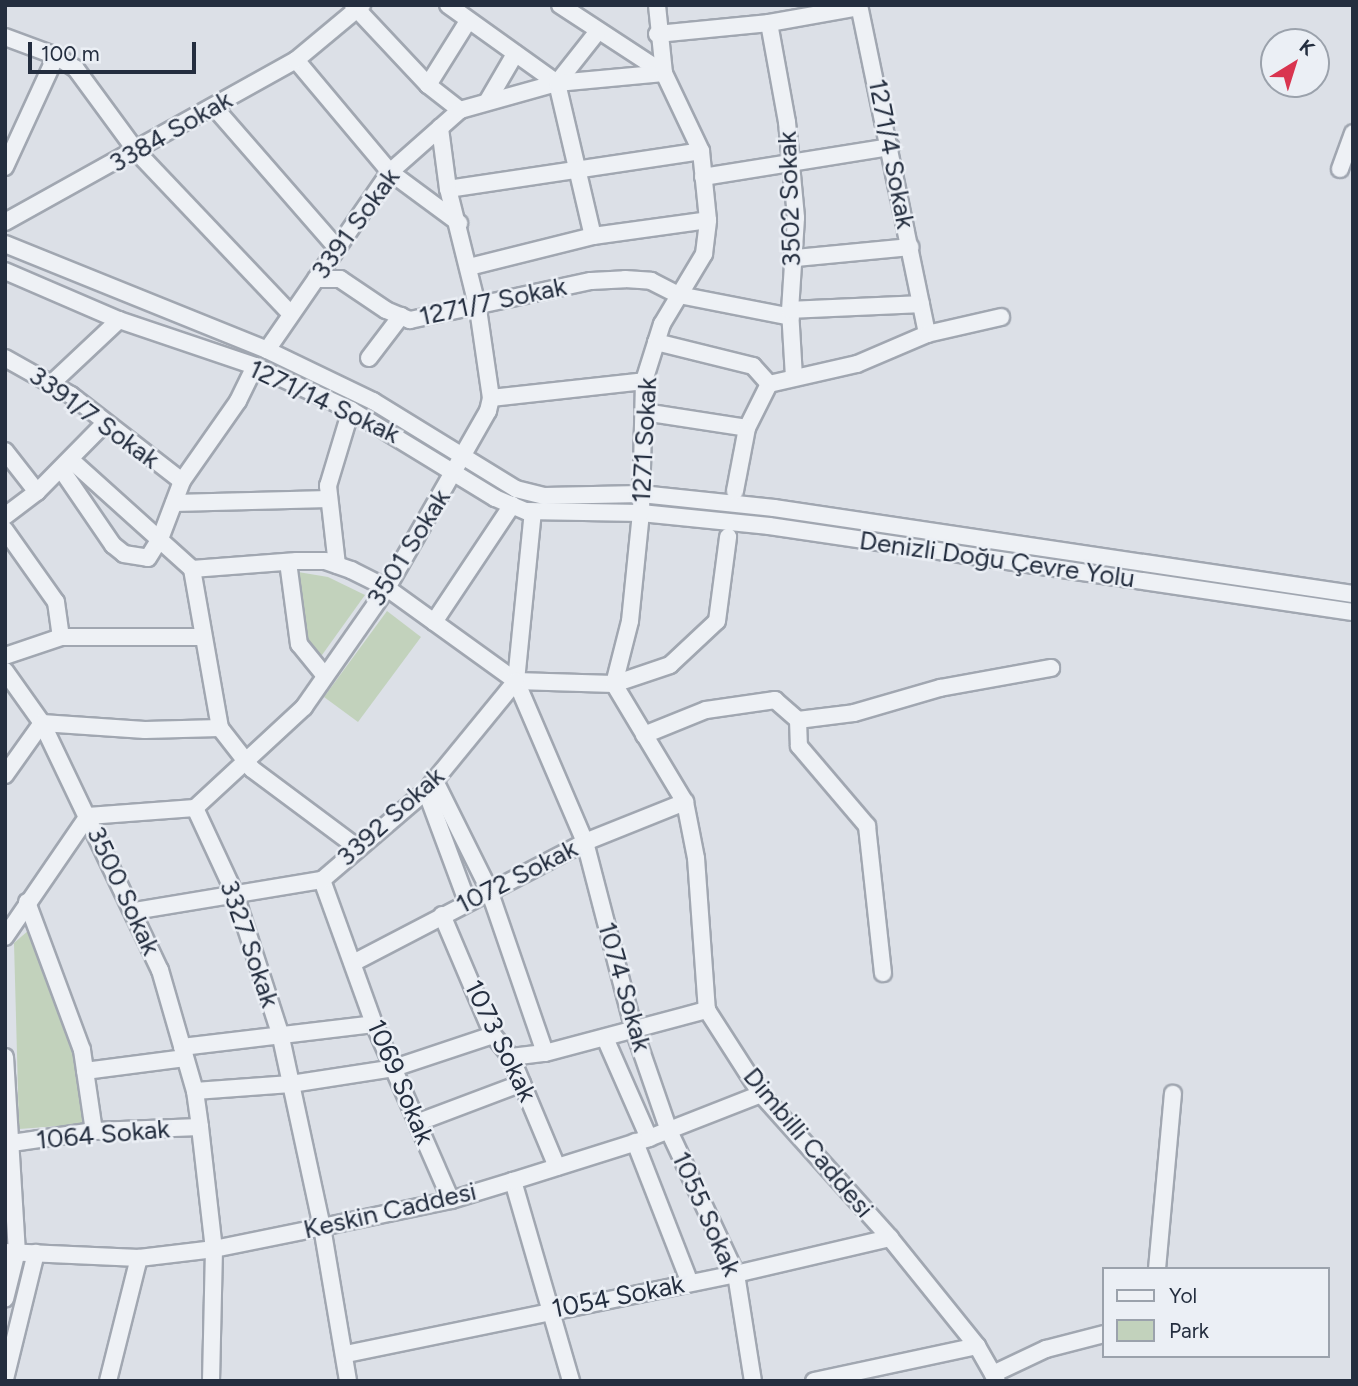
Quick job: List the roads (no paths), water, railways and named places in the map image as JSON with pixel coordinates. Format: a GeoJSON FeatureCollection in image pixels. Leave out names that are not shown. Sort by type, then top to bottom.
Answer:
{"type":"FeatureCollection","features":[{"type":"Feature","properties":{"kind":"street"},"geometry":{"type":"LineString","coordinates":[[448,5],[556,83],[593,236]]}},
{"type":"Feature","properties":{"kind":"street"},"geometry":{"type":"LineString","coordinates":[[561,5],[664,72]]}},
{"type":"Feature","properties":{"kind":"street","name":"1271 Sokak"},"geometry":{"type":"LineString","coordinates":[[614,684],[630,621],[640,513],[644,381],[656,342],[679,295],[704,254],[708,220],[701,151],[664,72],[657,34],[657,5]]}},
{"type":"Feature","properties":{"kind":"street"},"geometry":{"type":"LineString","coordinates":[[657,34],[769,23],[859,6]]}},
{"type":"Feature","properties":{"kind":"street","name":"1271/4 Sokak"},"geometry":{"type":"LineString","coordinates":[[859,6],[891,147],[927,334]]}},
{"type":"Feature","properties":{"kind":"street"},"geometry":{"type":"LineString","coordinates":[[358,7],[428,85],[460,110],[556,83],[664,72]]}},
{"type":"Feature","properties":{"kind":"street","name":"3384 Sokak"},"geometry":{"type":"LineString","coordinates":[[5,222],[137,152],[296,60],[358,7]]}},
{"type":"Feature","properties":{"kind":"street"},"geometry":{"type":"LineString","coordinates":[[428,85],[468,22]]}},
{"type":"Feature","properties":{"kind":"street","name":"3502 Sokak"},"geometry":{"type":"LineString","coordinates":[[769,23],[791,163],[796,258],[790,313],[794,377]]}},
{"type":"Feature","properties":{"kind":"street"},"geometry":{"type":"LineString","coordinates":[[556,83],[598,31]]}},
{"type":"Feature","properties":{"kind":"street"},"geometry":{"type":"LineString","coordinates":[[5,37],[56,55],[76,69],[137,152],[290,313]]}},
{"type":"Feature","properties":{"kind":"street"},"geometry":{"type":"LineString","coordinates":[[487,102],[515,54]]}},
{"type":"Feature","properties":{"kind":"street"},"geometry":{"type":"LineString","coordinates":[[5,167],[56,55]]}},
{"type":"Feature","properties":{"kind":"street"},"geometry":{"type":"LineString","coordinates":[[296,60],[390,172],[459,223]]}},
{"type":"Feature","properties":{"kind":"street"},"geometry":{"type":"LineString","coordinates":[[215,107],[337,248]]}},
{"type":"Feature","properties":{"kind":"street","name":"3391 Sokak"},"geometry":{"type":"LineString","coordinates":[[267,350],[290,313],[390,172],[460,110]]}},
{"type":"Feature","properties":{"kind":"street"},"geometry":{"type":"LineString","coordinates":[[440,128],[448,189],[459,223],[478,309],[491,398],[644,381]]}},
{"type":"Feature","properties":{"kind":"street"},"geometry":{"type":"LineString","coordinates":[[1340,169],[1353,132]]}},
{"type":"Feature","properties":{"kind":"street"},"geometry":{"type":"LineString","coordinates":[[704,177],[891,147]]}},
{"type":"Feature","properties":{"kind":"street"},"geometry":{"type":"LineString","coordinates":[[448,189],[701,151]]}},
{"type":"Feature","properties":{"kind":"street"},"geometry":{"type":"LineString","coordinates":[[469,267],[593,236],[708,220]]}},
{"type":"Feature","properties":{"kind":"street","name":"Denizli Doğu Çevre Yolu"},"geometry":{"type":"LineString","coordinates":[[5,244],[267,350],[373,401],[516,489],[544,496],[641,494],[774,508],[1353,594]]}},
{"type":"Feature","properties":{"kind":"street"},"geometry":{"type":"LineString","coordinates":[[796,258],[910,247]]}},
{"type":"Feature","properties":{"kind":"street","name":"1271/14 Sokak"},"geometry":{"type":"LineString","coordinates":[[5,271],[119,320],[255,366],[351,410],[512,505],[533,512],[640,513]]}},
{"type":"Feature","properties":{"kind":"street","name":"1271/7 Sokak"},"geometry":{"type":"LineString","coordinates":[[316,279],[340,279],[410,320],[478,309],[613,279],[651,281],[679,295]]}},
{"type":"Feature","properties":{"kind":"street"},"geometry":{"type":"LineString","coordinates":[[679,295],[790,313],[921,304]]}},
{"type":"Feature","properties":{"kind":"street"},"geometry":{"type":"LineString","coordinates":[[369,358],[401,316]]}},
{"type":"Feature","properties":{"kind":"street"},"geometry":{"type":"LineString","coordinates":[[735,491],[749,426],[769,384],[858,364],[927,334],[1001,317]]}},
{"type":"Feature","properties":{"kind":"street"},"geometry":{"type":"LineString","coordinates":[[52,383],[119,320]]}},
{"type":"Feature","properties":{"kind":"street"},"geometry":{"type":"LineString","coordinates":[[656,342],[753,366],[769,384]]}},
{"type":"Feature","properties":{"kind":"street","name":"3391/7 Sokak"},"geometry":{"type":"LineString","coordinates":[[8,363],[52,383],[182,481]]}},
{"type":"Feature","properties":{"kind":"street"},"geometry":{"type":"LineString","coordinates":[[148,558],[160,539],[182,481],[238,401],[255,366]]}},
{"type":"Feature","properties":{"kind":"street","name":"3501 Sokak"},"geometry":{"type":"LineString","coordinates":[[195,808],[304,707],[387,589],[455,472],[491,398]]}},
{"type":"Feature","properties":{"kind":"street"},"geometry":{"type":"LineString","coordinates":[[337,565],[328,486],[351,410]]}},
{"type":"Feature","properties":{"kind":"street"},"geometry":{"type":"LineString","coordinates":[[644,412],[749,426]]}},
{"type":"Feature","properties":{"kind":"street"},"geometry":{"type":"LineString","coordinates":[[5,516],[37,492],[104,424]]}},
{"type":"Feature","properties":{"kind":"street"},"geometry":{"type":"LineString","coordinates":[[5,451],[37,492]]}},
{"type":"Feature","properties":{"kind":"street"},"geometry":{"type":"LineString","coordinates":[[66,464],[187,564],[220,728],[246,760],[358,848]]}},
{"type":"Feature","properties":{"kind":"street"},"geometry":{"type":"LineString","coordinates":[[66,464],[113,545],[124,554],[187,564],[288,562],[337,565],[387,589],[516,681],[614,684],[670,665],[717,621],[728,537]]}},
{"type":"Feature","properties":{"kind":"street"},"geometry":{"type":"LineString","coordinates":[[174,503],[329,499]]}},
{"type":"Feature","properties":{"kind":"street"},"geometry":{"type":"LineString","coordinates":[[434,622],[512,505]]}},
{"type":"Feature","properties":{"kind":"street"},"geometry":{"type":"LineString","coordinates":[[516,681],[533,512]]}},
{"type":"Feature","properties":{"kind":"street","name":"Denizli Doğu Çevre Yolu"},"geometry":{"type":"LineString","coordinates":[[640,513],[769,526],[1353,612]]}},
{"type":"Feature","properties":{"kind":"street"},"geometry":{"type":"LineString","coordinates":[[5,530],[55,602],[61,636]]}},
{"type":"Feature","properties":{"kind":"street"},"geometry":{"type":"LineString","coordinates":[[288,562],[299,644],[325,676]]}},
{"type":"Feature","properties":{"kind":"street"},"geometry":{"type":"LineString","coordinates":[[5,656],[61,636],[203,638]]}},
{"type":"Feature","properties":{"kind":"street"},"geometry":{"type":"LineString","coordinates":[[798,720],[854,713],[940,688],[1051,668]]}},
{"type":"Feature","properties":{"kind":"street","name":"3500 Sokak"},"geometry":{"type":"LineString","coordinates":[[5,671],[42,723],[160,970],[195,1091],[200,1127],[214,1249],[211,1381]]}},
{"type":"Feature","properties":{"kind":"street","name":"3392 Sokak"},"geometry":{"type":"LineString","coordinates":[[134,911],[322,880],[430,786],[516,681]]}},
{"type":"Feature","properties":{"kind":"street","name":"1074 Sokak"},"geometry":{"type":"LineString","coordinates":[[516,681],[585,842],[634,1030],[669,1131]]}},
{"type":"Feature","properties":{"kind":"street","name":"Dimbilli Caddesi"},"geometry":{"type":"LineString","coordinates":[[614,684],[685,802],[696,858],[707,1010],[761,1094],[890,1238],[977,1346],[995,1377]]}},
{"type":"Feature","properties":{"kind":"street"},"geometry":{"type":"LineString","coordinates":[[644,735],[706,710],[775,700],[798,720],[799,747],[867,826],[883,973]]}},
{"type":"Feature","properties":{"kind":"street"},"geometry":{"type":"LineString","coordinates":[[5,775],[42,723],[145,730],[220,728]]}},
{"type":"Feature","properties":{"kind":"street"},"geometry":{"type":"LineString","coordinates":[[430,786],[467,901]]}},
{"type":"Feature","properties":{"kind":"street","name":"1073 Sokak"},"geometry":{"type":"LineString","coordinates":[[430,786],[489,890],[545,1053]]}},
{"type":"Feature","properties":{"kind":"street","name":"1072 Sokak"},"geometry":{"type":"LineString","coordinates":[[354,963],[467,901],[585,842],[685,802]]}},
{"type":"Feature","properties":{"kind":"street"},"geometry":{"type":"LineString","coordinates":[[5,937],[88,816],[195,808]]}},
{"type":"Feature","properties":{"kind":"street","name":"3327 Sokak"},"geometry":{"type":"LineString","coordinates":[[195,808],[235,894],[280,1032],[322,1227],[346,1354],[348,1381]]}},
{"type":"Feature","properties":{"kind":"street","name":"1069 Sokak"},"geometry":{"type":"LineString","coordinates":[[322,880],[374,1024],[451,1200]]}},
{"type":"Feature","properties":{"kind":"street"},"geometry":{"type":"LineString","coordinates":[[27,902],[82,1050],[94,1131]]}},
{"type":"Feature","properties":{"kind":"street","name":"1073 Sokak"},"geometry":{"type":"LineString","coordinates":[[442,915],[493,1035],[511,1057],[557,1167]]}},
{"type":"Feature","properties":{"kind":"street"},"geometry":{"type":"LineString","coordinates":[[511,1057],[545,1053],[707,1010]]}},
{"type":"Feature","properties":{"kind":"street"},"geometry":{"type":"LineString","coordinates":[[85,1070],[280,1032],[374,1024]]}},
{"type":"Feature","properties":{"kind":"street"},"geometry":{"type":"LineString","coordinates":[[195,1091],[291,1084],[394,1068],[493,1035]]}},
{"type":"Feature","properties":{"kind":"street"},"geometry":{"type":"LineString","coordinates":[[605,1038],[690,1283]]}},
{"type":"Feature","properties":{"kind":"street"},"geometry":{"type":"LineString","coordinates":[[5,1057],[11,1252],[5,1299]]}},
{"type":"Feature","properties":{"kind":"street"},"geometry":{"type":"LineString","coordinates":[[418,1122],[522,1083]]}},
{"type":"Feature","properties":{"kind":"street","name":"Keskin Caddesi"},"geometry":{"type":"LineString","coordinates":[[11,1252],[139,1258],[214,1249],[451,1200],[669,1131],[761,1094]]}},
{"type":"Feature","properties":{"kind":"street"},"geometry":{"type":"LineString","coordinates":[[1157,1267],[1173,1094]]}},
{"type":"Feature","properties":{"kind":"street","name":"1064 Sokak"},"geometry":{"type":"LineString","coordinates":[[9,1144],[94,1131],[200,1127]]}},
{"type":"Feature","properties":{"kind":"street","name":"1055 Sokak"},"geometry":{"type":"LineString","coordinates":[[669,1131],[736,1274],[753,1381]]}},
{"type":"Feature","properties":{"kind":"street"},"geometry":{"type":"LineString","coordinates":[[513,1181],[571,1381]]}},
{"type":"Feature","properties":{"kind":"street","name":"1054 Sokak"},"geometry":{"type":"LineString","coordinates":[[346,1354],[736,1274],[890,1238]]}},
{"type":"Feature","properties":{"kind":"street"},"geometry":{"type":"LineString","coordinates":[[5,1379],[36,1253]]}},
{"type":"Feature","properties":{"kind":"street"},"geometry":{"type":"LineString","coordinates":[[108,1381],[139,1258]]}},
{"type":"Feature","properties":{"kind":"street"},"geometry":{"type":"LineString","coordinates":[[995,1377],[1046,1349],[1102,1335]]}},
{"type":"Feature","properties":{"kind":"street"},"geometry":{"type":"LineString","coordinates":[[820,1380],[977,1346]]}}]}
